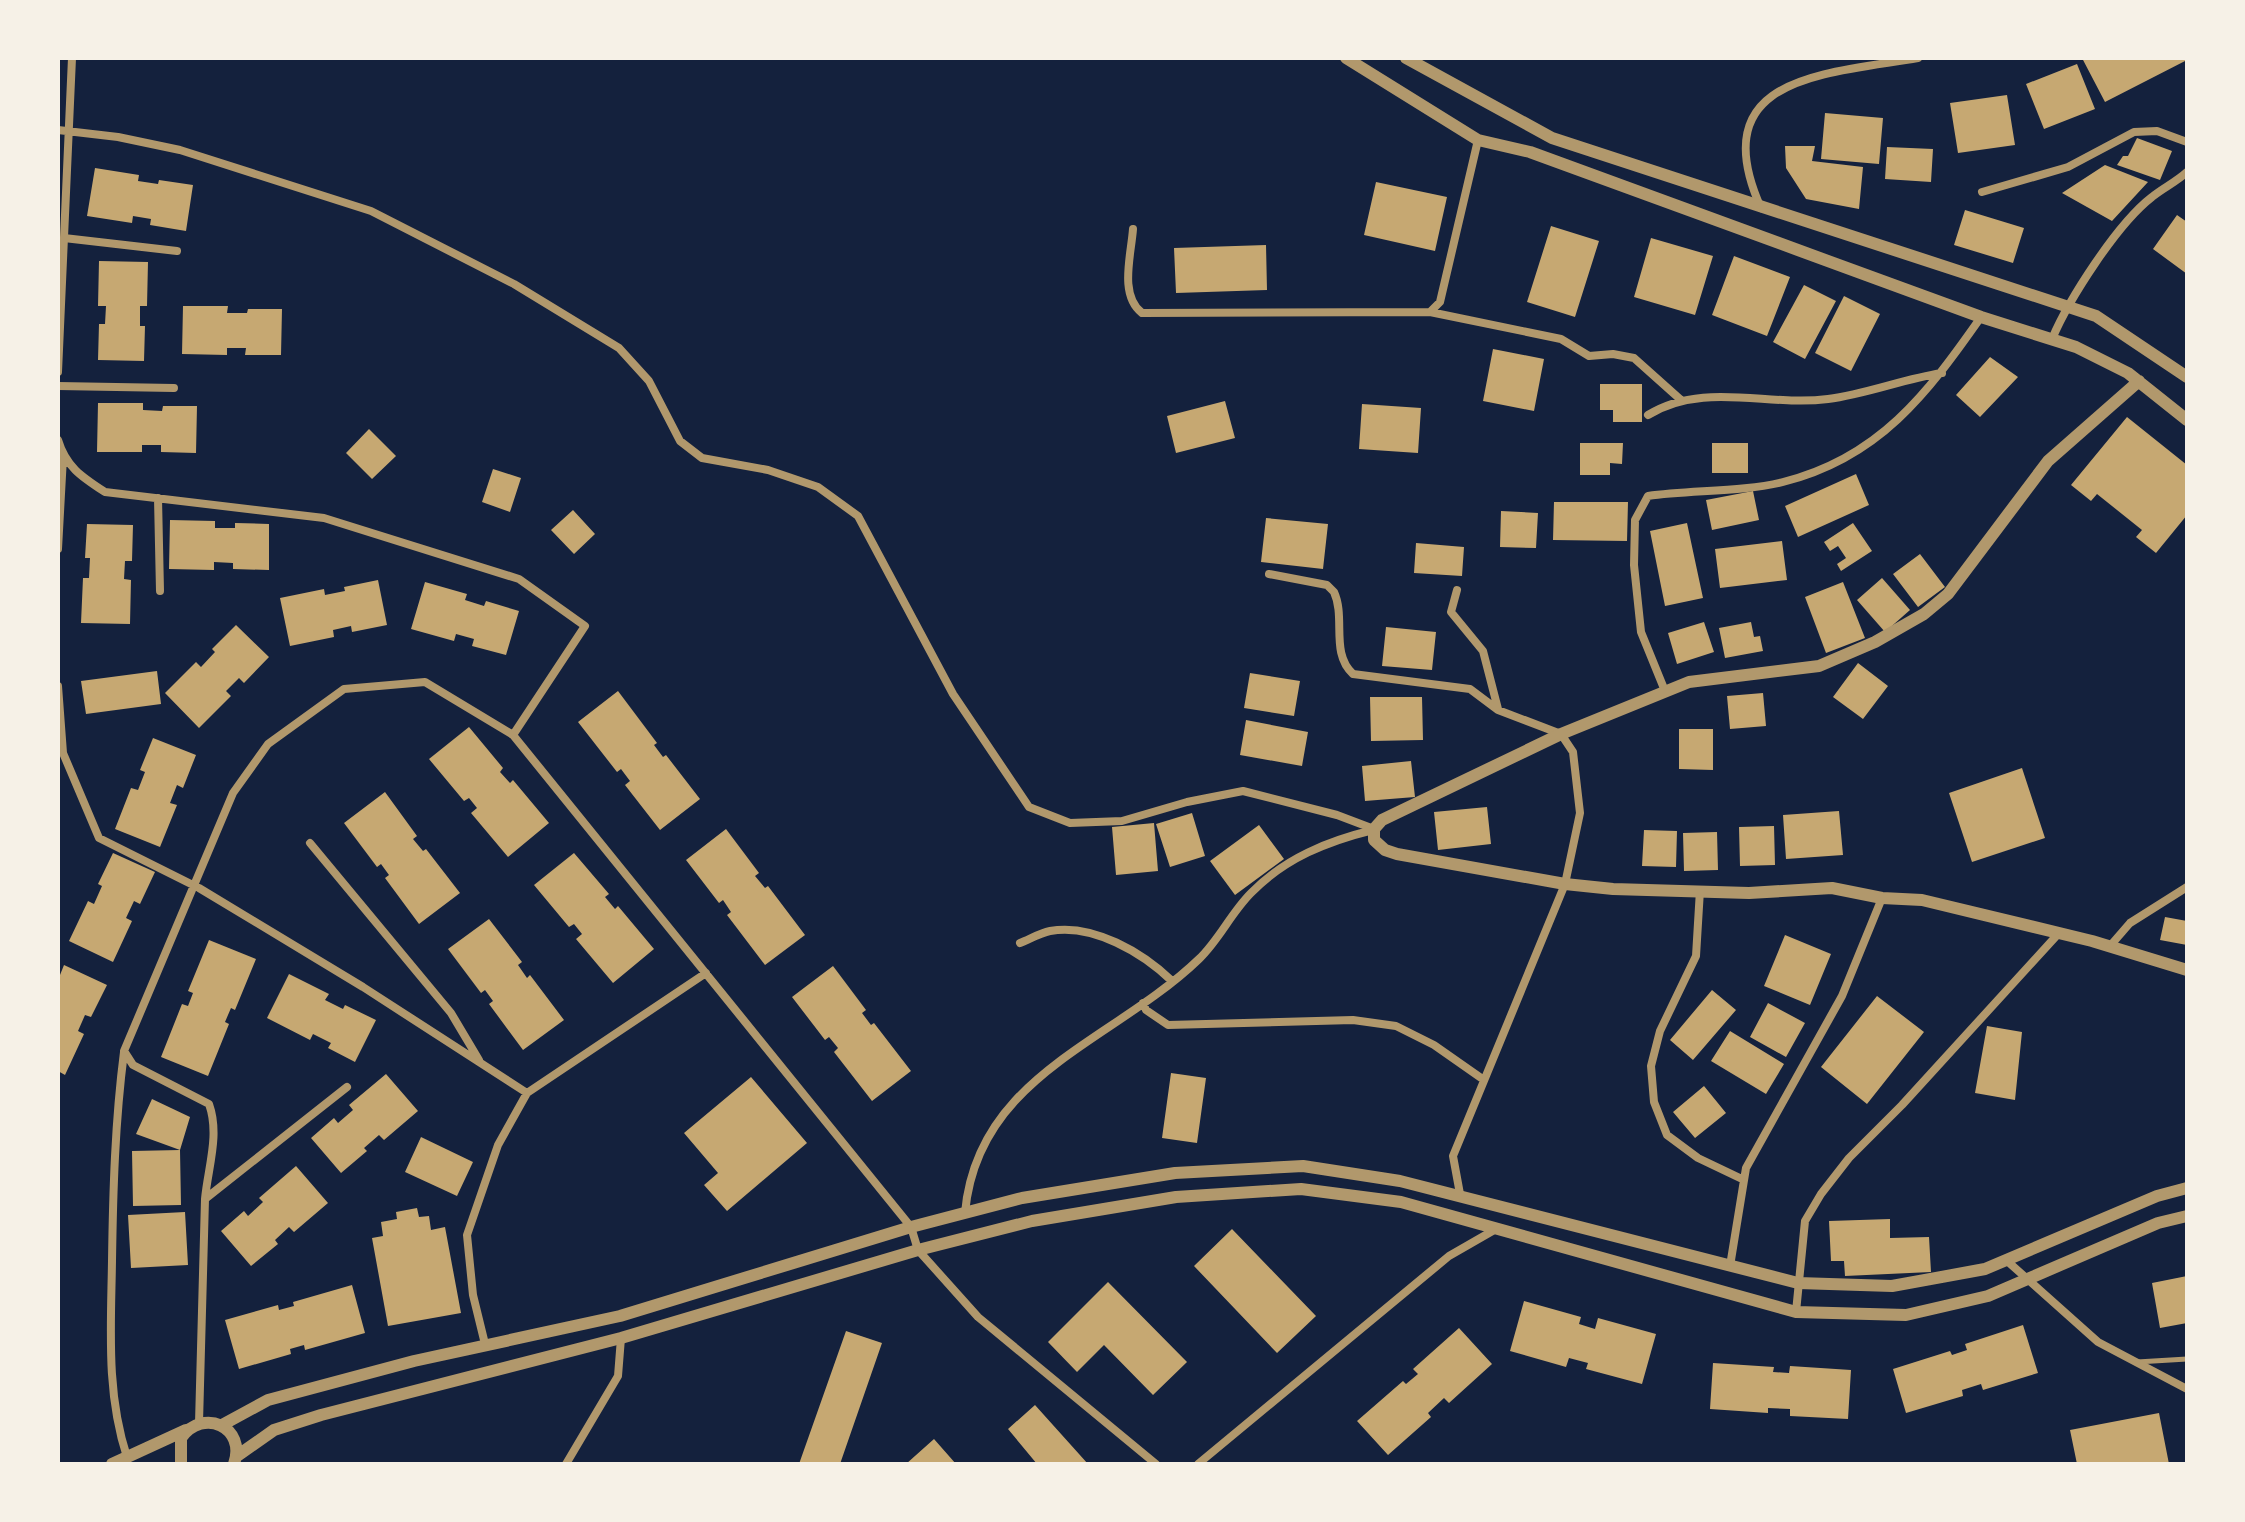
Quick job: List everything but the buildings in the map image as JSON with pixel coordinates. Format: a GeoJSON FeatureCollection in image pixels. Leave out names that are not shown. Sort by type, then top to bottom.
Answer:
{"type":"FeatureCollection","features":[{"type":"Feature","properties":{"kind":"street"},"geometry":{"type":"LineString","coordinates":[[58,372],[72,58]]}},
{"type":"Feature","properties":{"kind":"street"},"geometry":{"type":"LineString","coordinates":[[1346,58],[1478,140],[1530,152],[1981,317],[2076,347],[2139,381],[2187,420]]}},
{"type":"Feature","properties":{"kind":"street"},"geometry":{"type":"LineString","coordinates":[[1406,58],[1552,138],[2096,316],[2187,377]]}},
{"type":"Feature","properties":{"kind":"street"},"geometry":{"type":"LineString","coordinates":[[1761,208],[1750,184],[1744,133],[1762,104],[1783,87],[1809,77],[1918,58]]}},
{"type":"Feature","properties":{"kind":"street"},"geometry":{"type":"LineString","coordinates":[[58,130],[180,150],[371,211],[514,284],[619,348],[649,381],[680,441],[702,458],[768,470],[818,487],[858,516],[953,694],[1029,807],[1070,823],[1122,821],[1187,802],[1243,791],[1337,815],[1374,829]]}},
{"type":"Feature","properties":{"kind":"street"},"geometry":{"type":"LineString","coordinates":[[1982,192],[2068,167],[2134,132],[2157,131],[2187,142]]}},
{"type":"Feature","properties":{"kind":"street"},"geometry":{"type":"LineString","coordinates":[[1430,312],[1440,302],[1478,140]]}},
{"type":"Feature","properties":{"kind":"street"},"geometry":{"type":"LineString","coordinates":[[2052,339],[2066,306],[2130,220],[2150,198],[2187,172]]}},
{"type":"Feature","properties":{"kind":"street"},"geometry":{"type":"LineString","coordinates":[[1133,229],[1128,291],[1133,306],[1142,313],[1430,312],[1561,339],[1589,356],[1613,354],[1634,358],[1681,400]]}},
{"type":"Feature","properties":{"kind":"street"},"geometry":{"type":"LineString","coordinates":[[64,238],[177,251]]}},
{"type":"Feature","properties":{"kind":"street"},"geometry":{"type":"LineString","coordinates":[[1665,691],[1641,632],[1634,565],[1635,520],[1648,496],[1781,483],[1842,462],[1897,424],[1942,373],[1981,317]]}},
{"type":"Feature","properties":{"kind":"street"},"geometry":{"type":"LineString","coordinates":[[1648,415],[1681,400],[1709,396],[1825,400],[1942,373]]}},
{"type":"Feature","properties":{"kind":"street"},"geometry":{"type":"LineString","coordinates":[[965,1213],[967,1185],[984,1141],[1007,1108],[1079,1044],[1143,1003],[1199,959],[1251,893],[1281,868],[1329,841],[1374,829],[1382,820],[1410,805],[1561,734],[1665,691],[1689,682],[1819,666],[1875,642],[1924,614],[1948,594],[2048,461],[2139,381]]}},
{"type":"Feature","properties":{"kind":"street"},"geometry":{"type":"LineString","coordinates":[[58,386],[174,388]]}},
{"type":"Feature","properties":{"kind":"street"},"geometry":{"type":"LineString","coordinates":[[58,440],[63,457],[58,549]]}},
{"type":"Feature","properties":{"kind":"street"},"geometry":{"type":"LineString","coordinates":[[63,457],[76,473],[105,492],[324,518],[519,579],[585,626],[513,735]]}},
{"type":"Feature","properties":{"kind":"street"},"geometry":{"type":"LineString","coordinates":[[158,498],[160,591]]}},
{"type":"Feature","properties":{"kind":"street"},"geometry":{"type":"LineString","coordinates":[[1269,574],[1327,585],[1334,592],[1341,655],[1344,667],[1353,674],[1470,689],[1498,710],[1561,734],[1573,752],[1580,813],[1565,884],[1453,1156],[1460,1194]]}},
{"type":"Feature","properties":{"kind":"street"},"geometry":{"type":"LineString","coordinates":[[1457,590],[1451,612],[1483,651],[1498,710]]}},
{"type":"Feature","properties":{"kind":"street"},"geometry":{"type":"LineString","coordinates":[[127,1457],[116,1422],[110,1361],[117,1106],[124,1051],[233,793],[268,744],[344,689],[425,682],[513,735],[911,1227],[918,1250],[978,1317],[1156,1464]]}},
{"type":"Feature","properties":{"kind":"street"},"geometry":{"type":"LineString","coordinates":[[58,686],[63,753],[99,838],[192,884],[363,987],[527,1093]]}},
{"type":"Feature","properties":{"kind":"street"},"geometry":{"type":"LineString","coordinates":[[1374,829],[1374,840],[1385,850],[1565,884],[1749,893],[1832,888],[1882,898],[1922,900],[2110,946],[2187,970]]}},
{"type":"Feature","properties":{"kind":"street"},"geometry":{"type":"LineString","coordinates":[[310,843],[451,1013],[482,1064]]}},
{"type":"Feature","properties":{"kind":"street"},"geometry":{"type":"LineString","coordinates":[[2110,946],[2130,923],[2187,887]]}},
{"type":"Feature","properties":{"kind":"street"},"geometry":{"type":"LineString","coordinates":[[1700,890],[1696,956],[1660,1031],[1651,1066],[1654,1102],[1667,1135],[1698,1158],[1742,1179]]}},
{"type":"Feature","properties":{"kind":"street"},"geometry":{"type":"LineString","coordinates":[[1730,1266],[1742,1179],[1842,996],[1882,898]]}},
{"type":"Feature","properties":{"kind":"street"},"geometry":{"type":"LineString","coordinates":[[1020,943],[1049,931],[1089,935],[1126,946],[1154,963],[1172,981]]}},
{"type":"Feature","properties":{"kind":"street"},"geometry":{"type":"LineString","coordinates":[[1796,1312],[1805,1221],[1821,1194],[1849,1158],[1902,1105],[2059,933]]}},
{"type":"Feature","properties":{"kind":"street"},"geometry":{"type":"LineString","coordinates":[[485,1344],[473,1295],[467,1235],[498,1145],[527,1093],[706,973]]}},
{"type":"Feature","properties":{"kind":"street"},"geometry":{"type":"LineString","coordinates":[[1143,1003],[1146,1010],[1168,1025],[1353,1020],[1396,1026],[1434,1045],[1484,1080]]}},
{"type":"Feature","properties":{"kind":"street"},"geometry":{"type":"LineString","coordinates":[[124,1051],[133,1065],[209,1104],[217,1126],[208,1163],[205,1199],[199,1423]]}},
{"type":"Feature","properties":{"kind":"street"},"geometry":{"type":"LineString","coordinates":[[205,1199],[347,1087]]}},
{"type":"Feature","properties":{"kind":"street"},"geometry":{"type":"LineString","coordinates":[[112,1464],[199,1423],[222,1425],[268,1400],[485,1344],[620,1316],[911,1227],[1022,1198],[1175,1173],[1303,1166],[1460,1194],[1798,1283],[1892,1286],[1985,1269],[2157,1196],[2187,1188]]}},
{"type":"Feature","properties":{"kind":"street"},"geometry":{"type":"LineString","coordinates":[[236,1461],[274,1430],[321,1415],[621,1338],[918,1250],[1032,1221],[1176,1197],[1301,1189],[1401,1202],[1796,1312],[1906,1315],[1988,1296],[2158,1223],[2187,1216]]}},
{"type":"Feature","properties":{"kind":"street"},"geometry":{"type":"LineString","coordinates":[[1198,1464],[1449,1256],[1496,1229]]}},
{"type":"Feature","properties":{"kind":"street"},"geometry":{"type":"LineString","coordinates":[[2006,1260],[2098,1342],[2187,1389]]}},
{"type":"Feature","properties":{"kind":"street"},"geometry":{"type":"LineString","coordinates":[[566,1464],[618,1376],[621,1338]]}},
{"type":"Feature","properties":{"kind":"street"},"geometry":{"type":"LineString","coordinates":[[222,1425],[234,1438],[236,1461]]}},
{"type":"Feature","properties":{"kind":"street"},"geometry":{"type":"LineString","coordinates":[[181,1464],[178,1447],[186,1430]]}},
{"type":"Feature","properties":{"kind":"lane"},"geometry":{"type":"LineString","coordinates":[[2136,1362],[2187,1359]]}}]}
